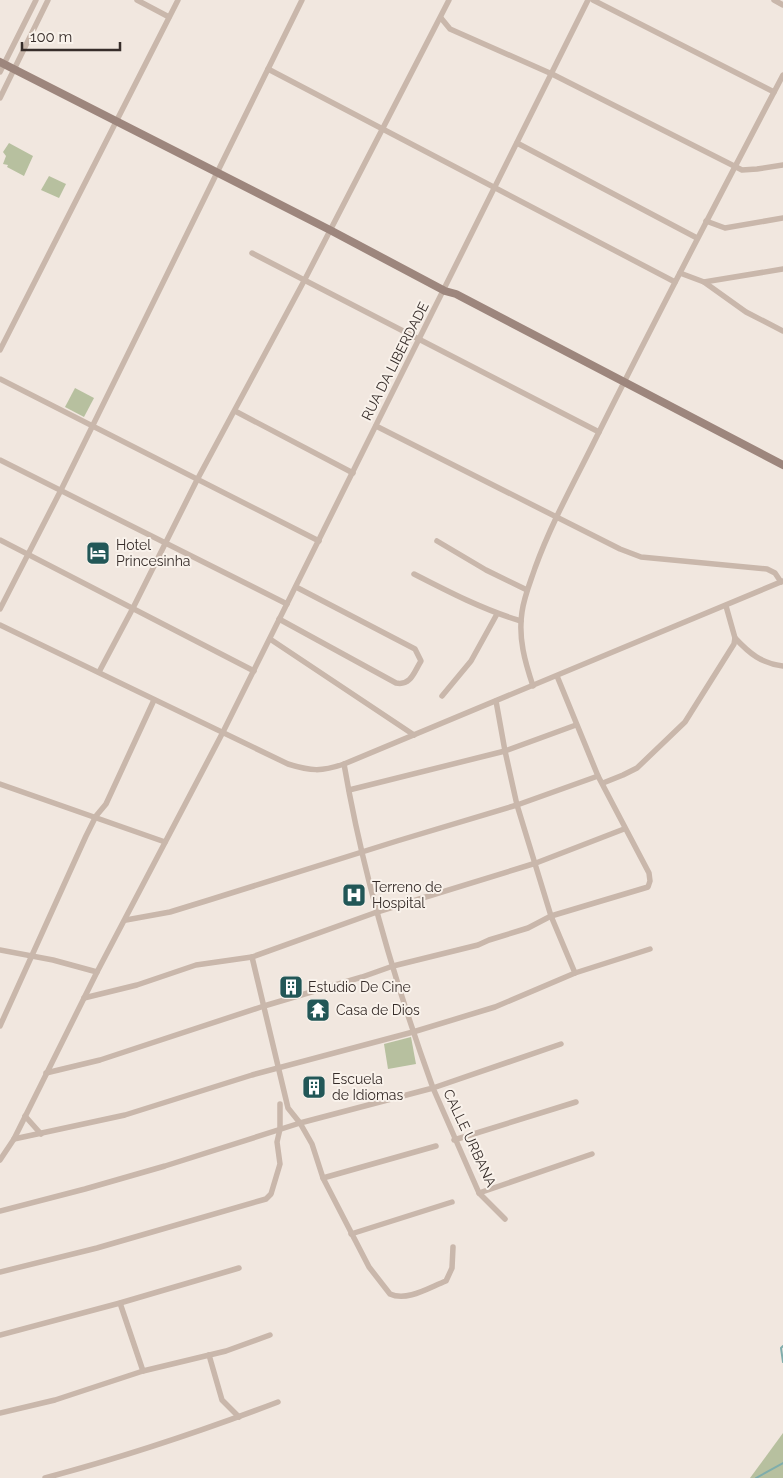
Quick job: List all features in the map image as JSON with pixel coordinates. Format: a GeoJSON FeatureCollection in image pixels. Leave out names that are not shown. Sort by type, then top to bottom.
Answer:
{"type":"FeatureCollection","features":[{"type":"Feature","properties":{"kind":"main road"},"geometry":{"type":"LineString","coordinates":[[1,66],[14,69],[117,120],[444,291],[456,294],[783,464]]}},
{"type":"Feature","properties":{"kind":"street"},"geometry":{"type":"LineString","coordinates":[[1,66],[36,0]]}},
{"type":"Feature","properties":{"kind":"street"},"geometry":{"type":"LineString","coordinates":[[0,98],[48,0]]}},
{"type":"Feature","properties":{"kind":"street"},"geometry":{"type":"LineString","coordinates":[[137,0],[169,16]]}},
{"type":"Feature","properties":{"kind":"street"},"geometry":{"type":"LineString","coordinates":[[0,350],[178,0]]}},
{"type":"Feature","properties":{"kind":"street"},"geometry":{"type":"LineString","coordinates":[[0,609],[61,490],[302,0]]}},
{"type":"Feature","properties":{"kind":"street"},"geometry":{"type":"LineString","coordinates":[[99,672],[197,480],[304,281],[450,0]]}},
{"type":"Feature","properties":{"kind":"street","name":"RUA DA LIBERDADE"},"geometry":{"type":"LineString","coordinates":[[0,1160],[14,1139],[97,972],[126,920],[280,620],[588,0]]}},
{"type":"Feature","properties":{"kind":"street"},"geometry":{"type":"LineString","coordinates":[[593,0],[774,92]]}},
{"type":"Feature","properties":{"kind":"street"},"geometry":{"type":"LineString","coordinates":[[774,0],[783,5]]}},
{"type":"Feature","properties":{"kind":"street"},"geometry":{"type":"LineString","coordinates":[[441,18],[450,28],[552,74],[736,167],[748,170],[783,165]]}},
{"type":"Feature","properties":{"kind":"street"},"geometry":{"type":"LineString","coordinates":[[268,70],[675,282]]}},
{"type":"Feature","properties":{"kind":"street"},"geometry":{"type":"LineString","coordinates":[[533,686],[524,657],[520,633],[521,621],[527,590],[556,516],[706,221],[783,75]]}},
{"type":"Feature","properties":{"kind":"street"},"geometry":{"type":"LineString","coordinates":[[517,143],[698,238]]}},
{"type":"Feature","properties":{"kind":"street"},"geometry":{"type":"LineString","coordinates":[[706,221],[725,228],[783,218]]}},
{"type":"Feature","properties":{"kind":"street"},"geometry":{"type":"LineString","coordinates":[[252,253],[599,432]]}},
{"type":"Feature","properties":{"kind":"street"},"geometry":{"type":"LineString","coordinates":[[704,282],[783,269]]}},
{"type":"Feature","properties":{"kind":"street"},"geometry":{"type":"LineString","coordinates":[[680,273],[704,282],[746,312],[783,331]]}},
{"type":"Feature","properties":{"kind":"street"},"geometry":{"type":"LineString","coordinates":[[0,379],[319,541]]}},
{"type":"Feature","properties":{"kind":"street"},"geometry":{"type":"LineString","coordinates":[[235,411],[353,473]]}},
{"type":"Feature","properties":{"kind":"street"},"geometry":{"type":"LineString","coordinates":[[0,625],[288,764],[304,769],[321,771],[344,764],[782,582],[775,573],[767,569],[641,557],[620,549],[376,426]]}},
{"type":"Feature","properties":{"kind":"street"},"geometry":{"type":"LineString","coordinates":[[0,460],[287,604]]}},
{"type":"Feature","properties":{"kind":"street"},"geometry":{"type":"LineString","coordinates":[[0,540],[254,670]]}},
{"type":"Feature","properties":{"kind":"street"},"geometry":{"type":"LineString","coordinates":[[437,541],[486,570],[527,590]]}},
{"type":"Feature","properties":{"kind":"street"},"geometry":{"type":"LineString","coordinates":[[414,574],[454,595],[497,614],[521,621]]}},
{"type":"Feature","properties":{"kind":"street"},"geometry":{"type":"LineString","coordinates":[[280,620],[396,684],[402,685],[409,682],[421,661],[415,649],[296,587]]}},
{"type":"Feature","properties":{"kind":"street"},"geometry":{"type":"LineString","coordinates":[[602,783],[637,768],[685,722],[734,644],[735,638],[726,606]]}},
{"type":"Feature","properties":{"kind":"street"},"geometry":{"type":"LineString","coordinates":[[442,696],[471,661],[497,614]]}},
{"type":"Feature","properties":{"kind":"street"},"geometry":{"type":"LineString","coordinates":[[735,638],[749,653],[771,664],[783,666]]}},
{"type":"Feature","properties":{"kind":"street"},"geometry":{"type":"LineString","coordinates":[[270,639],[414,735]]}},
{"type":"Feature","properties":{"kind":"street"},"geometry":{"type":"LineString","coordinates":[[46,1073],[100,1060],[264,1006],[362,978],[394,966],[478,945],[528,928],[551,916],[648,887],[650,881],[649,873],[624,829],[598,776],[557,676]]}},
{"type":"Feature","properties":{"kind":"street"},"geometry":{"type":"LineString","coordinates":[[0,1026],[96,816],[106,804],[154,700]]}},
{"type":"Feature","properties":{"kind":"street"},"geometry":{"type":"LineString","coordinates":[[496,701],[518,806],[551,916],[575,973]]}},
{"type":"Feature","properties":{"kind":"street"},"geometry":{"type":"LineString","coordinates":[[349,790],[505,751],[576,725]]}},
{"type":"Feature","properties":{"kind":"street","name":"CALLE URBANA"},"geometry":{"type":"LineString","coordinates":[[344,764],[361,852],[376,912],[413,1032],[454,1140],[479,1193],[505,1219]]}},
{"type":"Feature","properties":{"kind":"street"},"geometry":{"type":"LineString","coordinates":[[126,920],[170,912],[361,852],[518,806],[598,776]]}},
{"type":"Feature","properties":{"kind":"street"},"geometry":{"type":"LineString","coordinates":[[0,784],[96,816],[165,842]]}},
{"type":"Feature","properties":{"kind":"street"},"geometry":{"type":"LineString","coordinates":[[84,998],[196,966],[252,957],[376,912],[536,863],[624,829]]}},
{"type":"Feature","properties":{"kind":"street"},"geometry":{"type":"LineString","coordinates":[[14,1139],[125,1115],[206,1088],[413,1032],[495,1007],[575,973],[650,949]]}},
{"type":"Feature","properties":{"kind":"street"},"geometry":{"type":"LineString","coordinates":[[0,950],[53,960],[97,972]]}},
{"type":"Feature","properties":{"kind":"street"},"geometry":{"type":"LineString","coordinates":[[252,957],[288,1108],[300,1123],[312,1144],[322,1178],[369,1267],[390,1294],[395,1297],[404,1297],[446,1281],[452,1268],[453,1247]]}},
{"type":"Feature","properties":{"kind":"street"},"geometry":{"type":"LineString","coordinates":[[0,1211],[156,1169],[300,1123],[433,1088],[561,1044]]}},
{"type":"Feature","properties":{"kind":"street"},"geometry":{"type":"LineString","coordinates":[[454,1140],[576,1102]]}},
{"type":"Feature","properties":{"kind":"street"},"geometry":{"type":"LineString","coordinates":[[0,1272],[97,1248],[266,1198],[271,1194],[280,1164],[277,1142],[280,1129],[280,1104]]}},
{"type":"Feature","properties":{"kind":"street"},"geometry":{"type":"LineString","coordinates":[[25,1116],[41,1134]]}},
{"type":"Feature","properties":{"kind":"street"},"geometry":{"type":"LineString","coordinates":[[322,1178],[436,1146]]}},
{"type":"Feature","properties":{"kind":"street"},"geometry":{"type":"LineString","coordinates":[[479,1193],[592,1154]]}},
{"type":"Feature","properties":{"kind":"street"},"geometry":{"type":"LineString","coordinates":[[351,1234],[452,1202]]}},
{"type":"Feature","properties":{"kind":"street"},"geometry":{"type":"LineString","coordinates":[[0,1334],[120,1303],[239,1268]]}},
{"type":"Feature","properties":{"kind":"street"},"geometry":{"type":"LineString","coordinates":[[120,1303],[143,1371]]}},
{"type":"Feature","properties":{"kind":"street"},"geometry":{"type":"LineString","coordinates":[[0,1413],[55,1400],[143,1371],[226,1351],[270,1335]]}},
{"type":"Feature","properties":{"kind":"street"},"geometry":{"type":"LineString","coordinates":[[209,1355],[222,1400],[239,1417]]}},
{"type":"Feature","properties":{"kind":"street"},"geometry":{"type":"LineString","coordinates":[[45,1478],[83,1468],[239,1417],[278,1402]]}},
{"type":"Feature","properties":{"kind":"green space"},"geometry":{"type":"Polygon","coordinates":[[[9,143],[33,156],[24,176],[7,167],[8,165],[3,164],[6,156],[3,152],[9,143]]]}},
{"type":"Feature","properties":{"kind":"green space"},"geometry":{"type":"Polygon","coordinates":[[[49,176],[66,184],[59,198],[41,190],[49,176]]]}},
{"type":"Feature","properties":{"kind":"green space"},"geometry":{"type":"Polygon","coordinates":[[[75,388],[94,398],[84,417],[65,407],[75,388]]]}},
{"type":"Feature","properties":{"kind":"green space"},"geometry":{"type":"Polygon","coordinates":[[[411,1037],[416,1064],[388,1069],[384,1044],[411,1037]]]}},
{"type":"Feature","properties":{"kind":"green space"},"geometry":{"type":"Polygon","coordinates":[[[783,1433],[783,1478],[750,1478],[783,1433]]]}},
{"type":"Feature","properties":{"kind":"waterway"},"geometry":{"type":"LineString","coordinates":[[783,1346],[781,1348],[783,1362]]}},
{"type":"Feature","properties":{"kind":"waterway"},"geometry":{"type":"LineString","coordinates":[[756,1478],[783,1463]]}},
{"type":"Feature","properties":{"kind":"place","name":"Hotel Princesinha"},"geometry":{"type":"Point","coordinates":[98,553]}},
{"type":"Feature","properties":{"kind":"place","name":"Terreno de Hospital"},"geometry":{"type":"Point","coordinates":[354,895]}},
{"type":"Feature","properties":{"kind":"place","name":"Estudio De Cine"},"geometry":{"type":"Point","coordinates":[291,987]}},
{"type":"Feature","properties":{"kind":"place","name":"Casa de Dios"},"geometry":{"type":"Point","coordinates":[318,1010]}},
{"type":"Feature","properties":{"kind":"place","name":"Escuela de Idiomas"},"geometry":{"type":"Point","coordinates":[314,1087]}}]}
